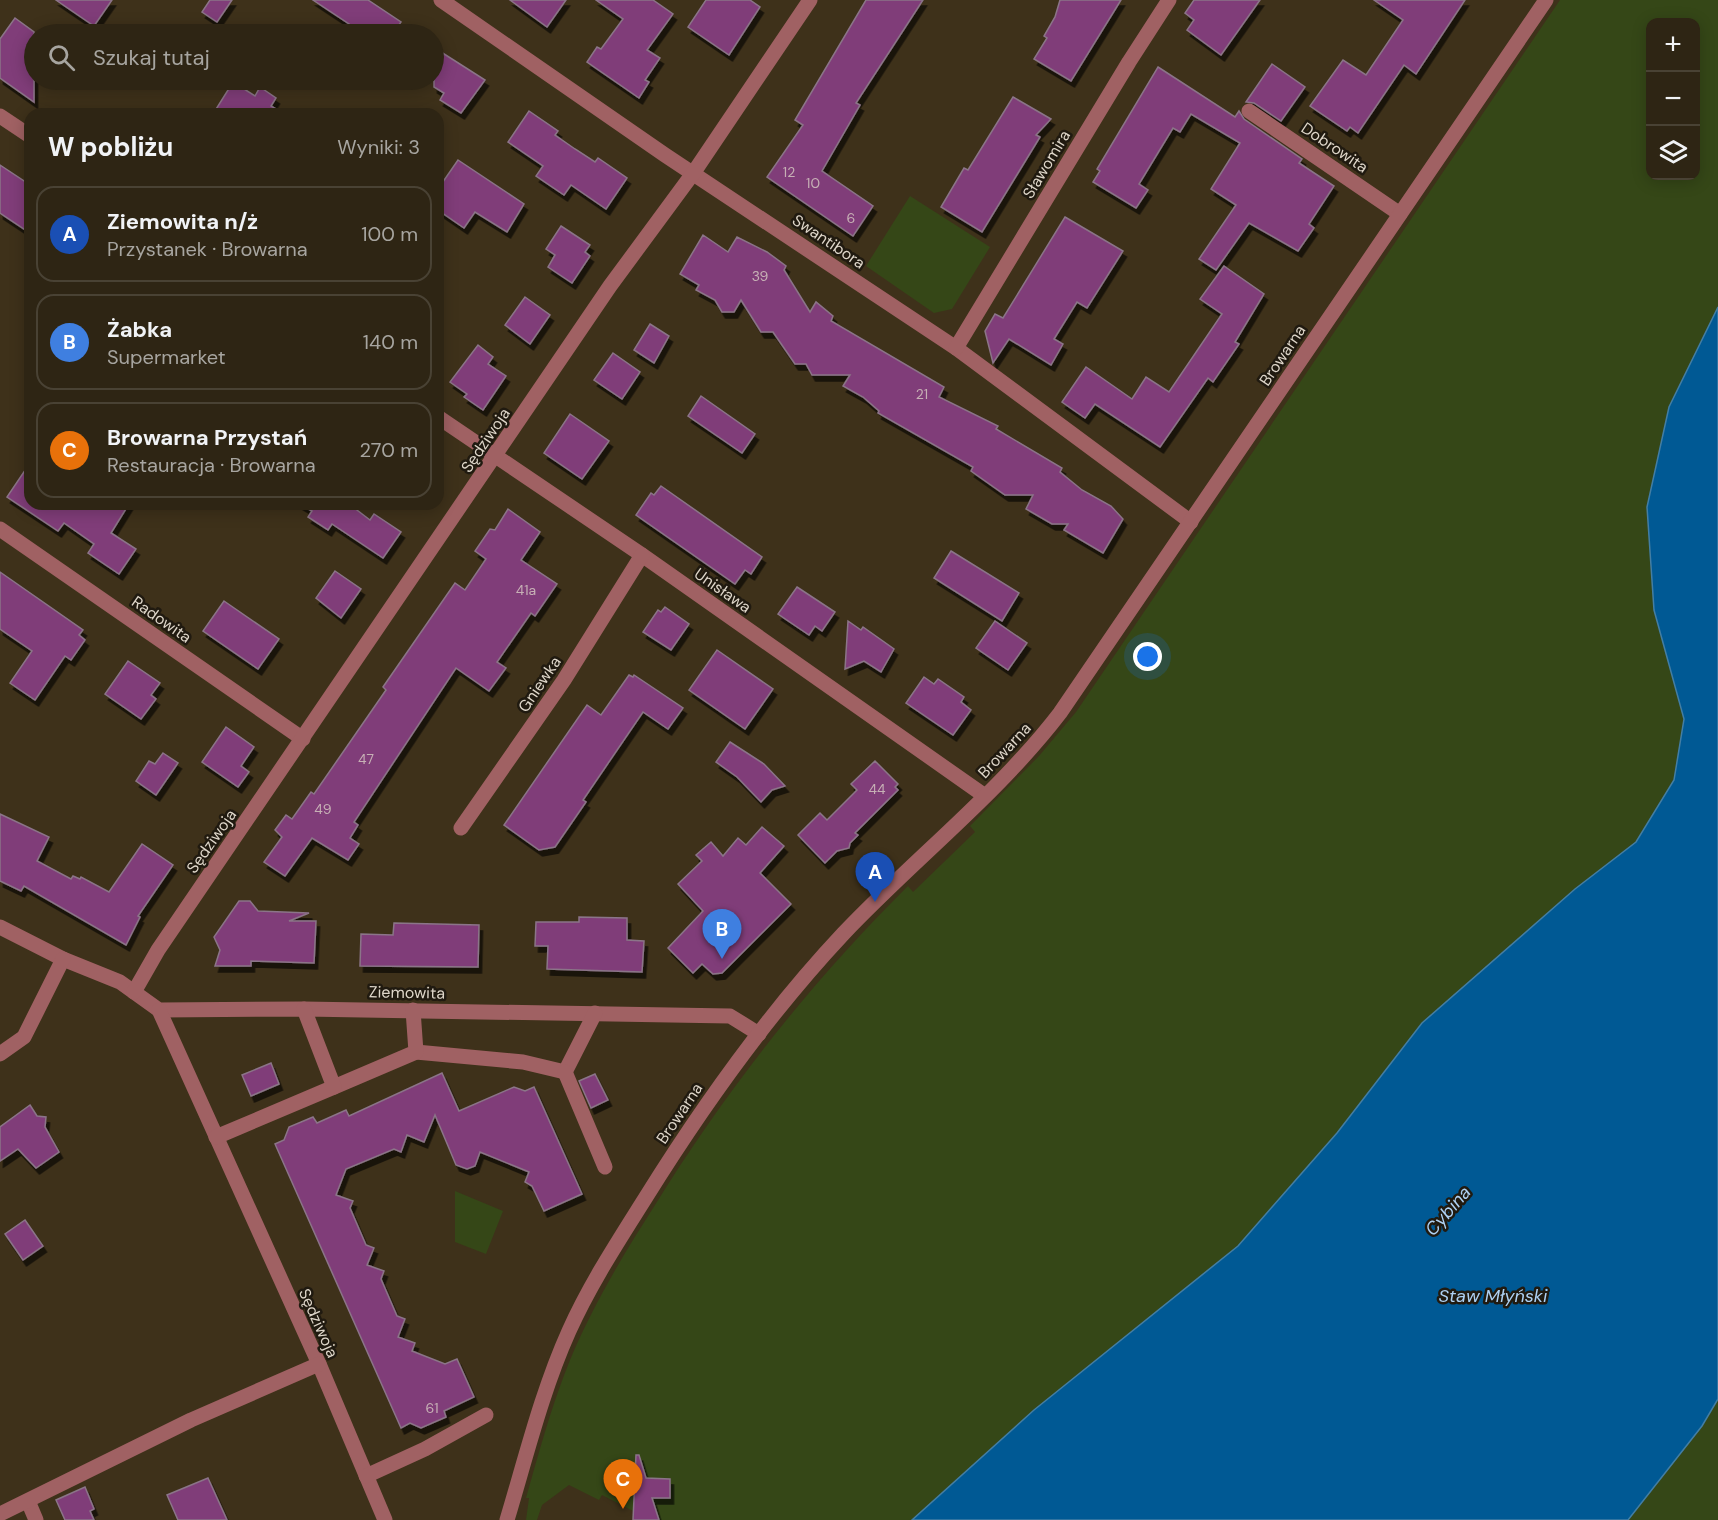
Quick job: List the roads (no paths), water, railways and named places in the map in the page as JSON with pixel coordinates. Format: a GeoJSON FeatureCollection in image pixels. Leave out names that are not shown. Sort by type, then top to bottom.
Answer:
{"type":"FeatureCollection","features":[{"type":"Feature","properties":{"kind":"street","name":"Swantibora"},"geometry":{"type":"LineString","coordinates":[[441,0],[655,148],[956,348],[1191,522]]}},
{"type":"Feature","properties":{"kind":"street","name":"Sędziwoja"},"geometry":{"type":"LineString","coordinates":[[134,992],[158,950],[497,456],[610,286],[694,172],[810,0]]}},
{"type":"Feature","properties":{"kind":"street","name":"Sławomira"},"geometry":{"type":"LineString","coordinates":[[956,348],[1169,0]]}},
{"type":"Feature","properties":{"kind":"street","name":"Browarna"},"geometry":{"type":"LineString","coordinates":[[507,1520],[546,1390],[582,1304],[700,1111],[759,1034],[845,933],[985,796],[1039,740],[1060,713],[1546,0]]}},
{"type":"Feature","properties":{"kind":"street","name":"Dobrowita"},"geometry":{"type":"LineString","coordinates":[[1249,111],[1400,214]]}},
{"type":"Feature","properties":{"kind":"street"},"geometry":{"type":"LineString","coordinates":[[0,116],[24,132]]}},
{"type":"Feature","properties":{"kind":"street","name":"Unisława"},"geometry":{"type":"LineString","coordinates":[[444,421],[642,555],[985,796]]}},
{"type":"Feature","properties":{"kind":"street","name":"Radowita"},"geometry":{"type":"LineString","coordinates":[[0,529],[303,739]]}},
{"type":"Feature","properties":{"kind":"street","name":"Gniewka"},"geometry":{"type":"LineString","coordinates":[[461,828],[564,680],[642,555]]}},
{"type":"Feature","properties":{"kind":"street"},"geometry":{"type":"LineString","coordinates":[[0,927],[63,959],[120,982],[159,1010]]}},
{"type":"Feature","properties":{"kind":"street"},"geometry":{"type":"LineString","coordinates":[[0,1054],[24,1037],[63,959]]}},
{"type":"Feature","properties":{"kind":"street"},"geometry":{"type":"LineString","coordinates":[[304,1009],[334,1087]]}},
{"type":"Feature","properties":{"kind":"street","name":"Sędziwoja"},"geometry":{"type":"LineString","coordinates":[[159,1010],[318,1364],[385,1520]]}},
{"type":"Feature","properties":{"kind":"street","name":"Ziemowita"},"geometry":{"type":"LineString","coordinates":[[159,1010],[412,1010],[730,1016],[759,1034]]}},
{"type":"Feature","properties":{"kind":"street"},"geometry":{"type":"LineString","coordinates":[[412,1010],[416,1052]]}},
{"type":"Feature","properties":{"kind":"street"},"geometry":{"type":"LineString","coordinates":[[595,1013],[565,1072],[605,1167]]}},
{"type":"Feature","properties":{"kind":"street"},"geometry":{"type":"LineString","coordinates":[[216,1137],[416,1052],[523,1062],[565,1072]]}},
{"type":"Feature","properties":{"kind":"street"},"geometry":{"type":"LineString","coordinates":[[0,1514],[191,1420],[318,1364]]}},
{"type":"Feature","properties":{"kind":"street"},"geometry":{"type":"LineString","coordinates":[[366,1476],[424,1449],[486,1415]]}},
{"type":"Feature","properties":{"kind":"street"},"geometry":{"type":"LineString","coordinates":[[28,1501],[36,1520]]}},
{"type":"Feature","properties":{"kind":"water","name":"Staw Młyński"},"geometry":{"type":"Polygon","coordinates":[[[1718,307],[1718,1399],[1702,1426],[1628,1520],[912,1520],[1034,1410],[1238,1246],[1337,1133],[1422,1023],[1575,889],[1636,842],[1674,780],[1684,719],[1654,610],[1647,507],[1669,407],[1718,307]]]}},
{"type":"Feature","properties":{"kind":"place","name":"Ziemowita n/ż"},"geometry":{"type":"Point","coordinates":[875,902]}},
{"type":"Feature","properties":{"kind":"place","name":"Żabka"},"geometry":{"type":"Point","coordinates":[722,959]}},
{"type":"Feature","properties":{"kind":"place","name":"Browarna Przystań"},"geometry":{"type":"Point","coordinates":[623,1509]}},
{"type":"Feature","properties":{"kind":"water label","name":"Cybina"},"geometry":{"type":"Point","coordinates":[1448,1211]}}]}
